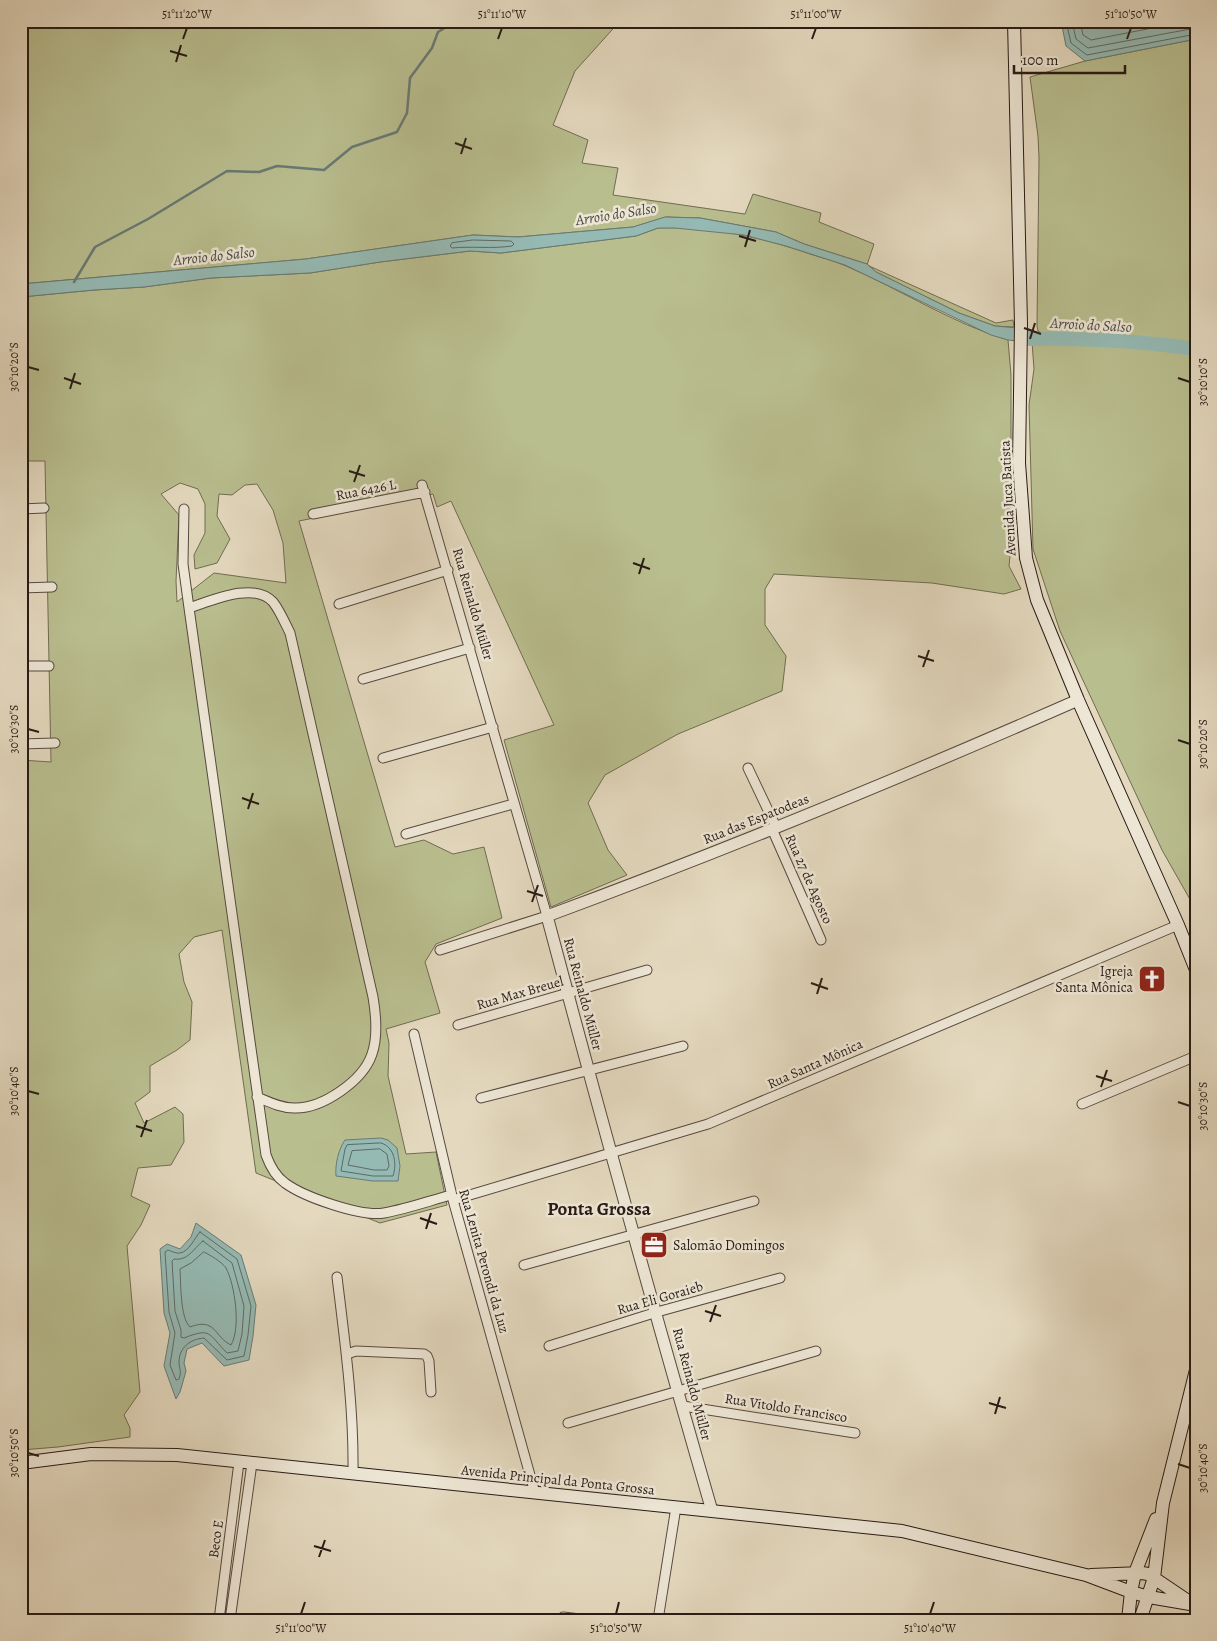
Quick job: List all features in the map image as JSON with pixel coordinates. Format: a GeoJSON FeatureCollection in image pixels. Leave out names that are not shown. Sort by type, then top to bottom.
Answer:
{"type":"FeatureCollection","features":[{"type":"Feature","properties":{"kind":"main road","name":"Avenida Juca Batista"},"geometry":{"type":"LineString","coordinates":[[1014,21],[1020,324],[1019,463],[1026,558],[1037,600],[1078,700],[1178,925],[1196,970]]}},
{"type":"Feature","properties":{"kind":"main road"},"geometry":{"type":"LineString","coordinates":[[1140,1620],[1154,1578],[1163,1503],[1196,1370]]}},
{"type":"Feature","properties":{"kind":"main road","name":"Avenida Principal da Ponta Grossa"},"geometry":{"type":"LineString","coordinates":[[21,1463],[91,1454],[177,1455],[902,1531],[1086,1575],[1149,1597],[1193,1604]]}},
{"type":"Feature","properties":{"kind":"main road"},"geometry":{"type":"LineString","coordinates":[[1128,1620],[1135,1573],[1163,1503]]}},
{"type":"Feature","properties":{"kind":"main road","name":"Avenida Principal da Ponta Grossa"},"geometry":{"type":"LineString","coordinates":[[1086,1575],[1135,1573],[1148,1574],[1154,1578]]}},
{"type":"Feature","properties":{"kind":"main road"},"geometry":{"type":"LineString","coordinates":[[1154,1578],[1193,1604]]}},
{"type":"Feature","properties":{"kind":"street","name":"Rua 6426 L"},"geometry":{"type":"LineString","coordinates":[[313,514],[424,489]]}},
{"type":"Feature","properties":{"kind":"street","name":"Rua Reinaldo Müller"},"geometry":{"type":"LineString","coordinates":[[424,489],[513,804],[547,916],[610,1153],[657,1312],[712,1512]]}},
{"type":"Feature","properties":{"kind":"street"},"geometry":{"type":"LineString","coordinates":[[21,509],[44,508]]}},
{"type":"Feature","properties":{"kind":"street","name":"Rua Santa Mônica"},"geometry":{"type":"LineString","coordinates":[[184,509],[183,564],[188,608],[266,1155],[270,1168],[284,1183],[305,1194],[353,1210],[370,1214],[384,1213],[452,1198],[708,1124],[1178,925]]}},
{"type":"Feature","properties":{"kind":"street"},"geometry":{"type":"LineString","coordinates":[[339,604],[448,570]]}},
{"type":"Feature","properties":{"kind":"street"},"geometry":{"type":"LineString","coordinates":[[21,588],[48,587]]}},
{"type":"Feature","properties":{"kind":"street"},"geometry":{"type":"LineString","coordinates":[[188,608],[238,592],[254,593],[272,601],[290,633],[376,1014],[372,1054],[354,1081],[328,1099],[295,1109],[281,1107],[257,1097]]}},
{"type":"Feature","properties":{"kind":"street"},"geometry":{"type":"LineString","coordinates":[[363,679],[470,648]]}},
{"type":"Feature","properties":{"kind":"street"},"geometry":{"type":"LineString","coordinates":[[21,666],[48,666]]}},
{"type":"Feature","properties":{"kind":"street","name":"Rua das Espatodeas"},"geometry":{"type":"LineString","coordinates":[[440,950],[547,916],[669,871],[935,762],[1078,700]]}},
{"type":"Feature","properties":{"kind":"street"},"geometry":{"type":"LineString","coordinates":[[383,758],[492,727]]}},
{"type":"Feature","properties":{"kind":"street"},"geometry":{"type":"LineString","coordinates":[[21,744],[55,743]]}},
{"type":"Feature","properties":{"kind":"street","name":"Rua 27 de Agosto"},"geometry":{"type":"LineString","coordinates":[[748,768],[821,940]]}},
{"type":"Feature","properties":{"kind":"street"},"geometry":{"type":"LineString","coordinates":[[406,834],[513,804]]}},
{"type":"Feature","properties":{"kind":"street","name":"Rua Max Breuel"},"geometry":{"type":"LineString","coordinates":[[458,1025],[647,970]]}},
{"type":"Feature","properties":{"kind":"street","name":"Rua Lenita Perondi da Luz"},"geometry":{"type":"LineString","coordinates":[[414,1034],[452,1198],[535,1493]]}},
{"type":"Feature","properties":{"kind":"street"},"geometry":{"type":"LineString","coordinates":[[481,1098],[683,1046]]}},
{"type":"Feature","properties":{"kind":"street"},"geometry":{"type":"LineString","coordinates":[[1082,1104],[1196,1056]]}},
{"type":"Feature","properties":{"kind":"street"},"geometry":{"type":"LineString","coordinates":[[524,1265],[634,1236],[754,1201]]}},
{"type":"Feature","properties":{"kind":"street"},"geometry":{"type":"LineString","coordinates":[[337,1277],[347,1354],[353,1474]]}},
{"type":"Feature","properties":{"kind":"street","name":"Rua Eli Goraieb"},"geometry":{"type":"LineString","coordinates":[[548,1346],[657,1312],[780,1278]]}},
{"type":"Feature","properties":{"kind":"street"},"geometry":{"type":"LineString","coordinates":[[347,1354],[356,1351],[424,1354],[428,1356],[430,1361],[431,1392]]}},
{"type":"Feature","properties":{"kind":"street"},"geometry":{"type":"LineString","coordinates":[[568,1423],[816,1351]]}},
{"type":"Feature","properties":{"kind":"street","name":"Rua Vitoldo Francisco"},"geometry":{"type":"LineString","coordinates":[[682,1406],[855,1433]]}},
{"type":"Feature","properties":{"kind":"street"},"geometry":{"type":"LineString","coordinates":[[230,1620],[245,1463]]}},
{"type":"Feature","properties":{"kind":"street","name":"Beco E"},"geometry":{"type":"LineString","coordinates":[[219,1620],[245,1463]]}},
{"type":"Feature","properties":{"kind":"street"},"geometry":{"type":"LineString","coordinates":[[658,1620],[676,1507]]}},
{"type":"Feature","properties":{"kind":"street"},"geometry":{"type":"LineString","coordinates":[[563,1617],[590,1620]]}},
{"type":"Feature","properties":{"kind":"green space"},"geometry":{"type":"Polygon","coordinates":[[[21,21],[620,21],[575,71],[553,125],[588,140],[582,163],[618,168],[613,195],[745,214],[753,194],[821,213],[819,222],[874,244],[867,264],[804,244],[776,232],[700,218],[666,217],[633,227],[518,237],[473,235],[306,259],[21,284],[21,21]]]}},
{"type":"Feature","properties":{"kind":"green space"},"geometry":{"type":"Polygon","coordinates":[[[1196,39],[1196,910],[1162,850],[1060,631],[1033,549],[1029,405],[1034,369],[1032,342],[1045,344],[1050,337],[1038,331],[1037,326],[1039,158],[1030,77],[1085,61],[1196,39]]]}},
{"type":"Feature","properties":{"kind":"green space"},"geometry":{"type":"Polygon","coordinates":[[[658,228],[677,228],[716,231],[773,242],[842,264],[946,315],[1008,340],[1011,375],[1011,546],[1009,566],[1021,589],[1004,594],[932,583],[774,574],[765,589],[765,625],[786,656],[782,691],[678,734],[605,775],[588,803],[608,850],[627,875],[551,907],[504,740],[554,725],[451,501],[437,507],[433,494],[299,521],[395,847],[424,840],[453,854],[484,847],[502,918],[436,944],[425,962],[440,1013],[386,1029],[389,1043],[388,1076],[406,1154],[436,1152],[447,1205],[380,1223],[256,1173],[222,930],[194,937],[179,954],[184,982],[192,1002],[190,1040],[150,1066],[150,1092],[135,1103],[144,1123],[175,1107],[183,1114],[184,1142],[171,1165],[138,1168],[131,1196],[150,1205],[141,1225],[127,1246],[140,1392],[124,1415],[130,1428],[130,1437],[21,1450],[21,760],[51,762],[45,461],[21,461],[21,297],[144,287],[211,278],[310,273],[470,251],[501,253],[636,236],[658,228]],[[180,483],[161,494],[179,515],[177,602],[214,573],[286,583],[283,543],[273,510],[257,484],[245,485],[232,495],[219,494],[217,516],[230,539],[217,563],[195,569],[194,555],[205,533],[205,504],[198,489],[180,483]]]}},
{"type":"Feature","properties":{"kind":"green space"},"geometry":{"type":"Polygon","coordinates":[[[869,266],[996,323],[1013,320],[1014,327],[995,326],[959,313],[876,272],[869,266]]]}},
{"type":"Feature","properties":{"kind":"water"},"geometry":{"type":"Polygon","coordinates":[[[1061,21],[1196,21],[1196,39],[1085,61],[1066,46],[1061,21]]]}},
{"type":"Feature","properties":{"kind":"water"},"geometry":{"type":"Polygon","coordinates":[[[665,217],[700,218],[776,232],[804,244],[867,264],[876,272],[959,313],[995,326],[1029,329],[1050,337],[1045,344],[1008,340],[991,335],[845,265],[744,235],[675,228],[658,228],[636,236],[501,253],[470,251],[310,273],[211,278],[144,287],[21,297],[21,284],[306,259],[473,235],[518,237],[633,227],[665,217]]]}},
{"type":"Feature","properties":{"kind":"water"},"geometry":{"type":"Polygon","coordinates":[[[381,1138],[388,1140],[397,1148],[400,1166],[398,1181],[373,1181],[336,1176],[340,1148],[345,1140],[381,1138]]]}},
{"type":"Feature","properties":{"kind":"water"},"geometry":{"type":"Polygon","coordinates":[[[196,1223],[241,1255],[256,1305],[253,1336],[249,1360],[224,1366],[202,1343],[187,1349],[184,1363],[186,1371],[176,1399],[164,1366],[170,1333],[164,1313],[160,1249],[167,1244],[180,1249],[191,1237],[196,1223]]]}},
{"type":"Feature","properties":{"kind":"waterway"},"geometry":{"type":"LineString","coordinates":[[74,282],[95,247],[148,219],[227,171],[259,172],[277,166],[324,170],[352,147],[397,132],[407,113],[410,78],[432,48],[438,32],[456,21]]}},
{"type":"Feature","properties":{"kind":"waterway","name":"Arroio do Salso"},"geometry":{"type":"LineString","coordinates":[[1030,339],[1113,341],[1196,349]]}},
{"type":"Feature","properties":{"kind":"place","name":"Igreja Santa Mônica"},"geometry":{"type":"Point","coordinates":[1152,979]}},
{"type":"Feature","properties":{"kind":"place","name":"Salomão Domingos"},"geometry":{"type":"Point","coordinates":[654,1245]}},
{"type":"Feature","properties":{"kind":"district","name":"Ponta Grossa"},"geometry":{"type":"Point","coordinates":[599,1209]}}]}
